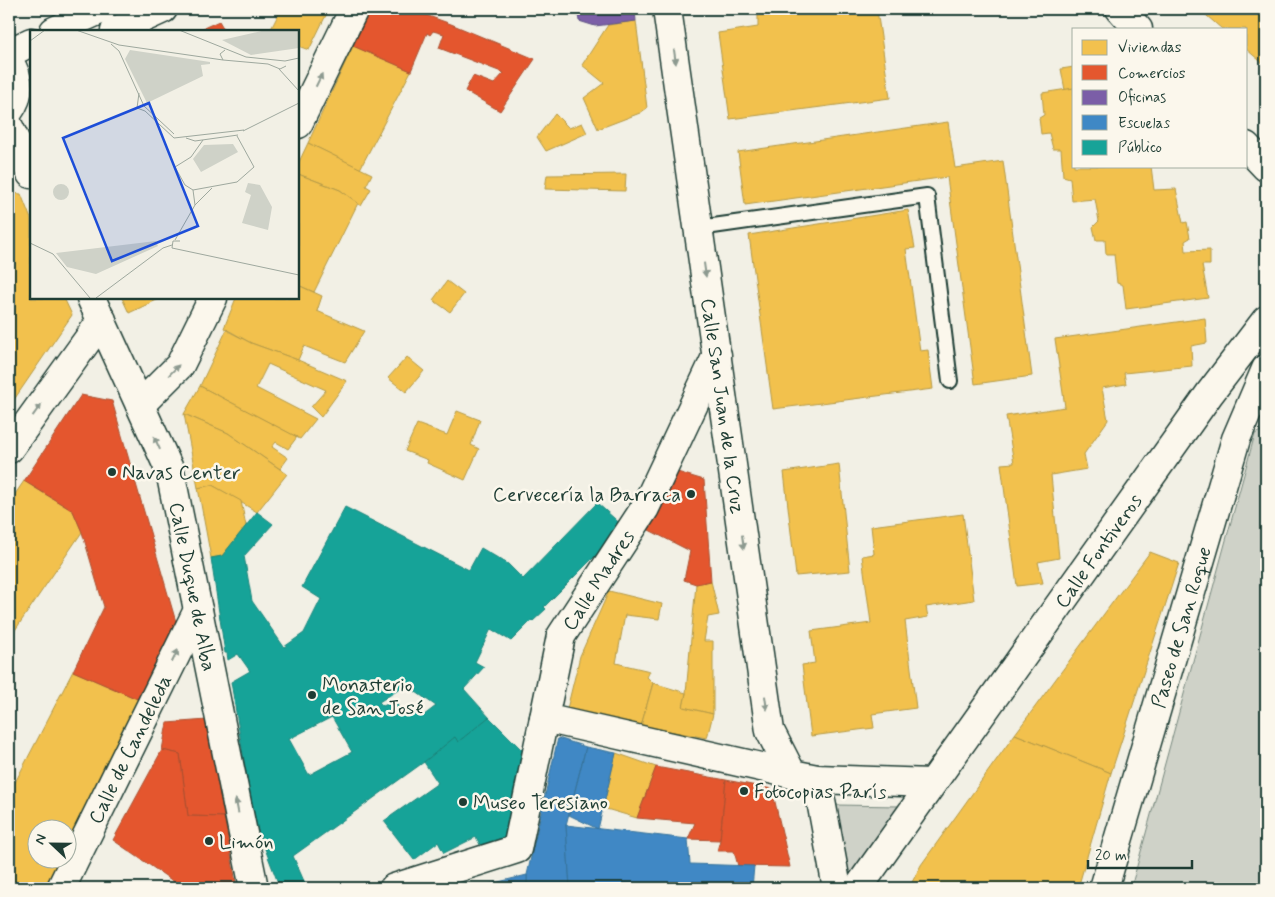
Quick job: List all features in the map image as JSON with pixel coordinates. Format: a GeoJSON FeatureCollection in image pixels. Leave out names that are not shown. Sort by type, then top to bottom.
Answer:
{"type":"FeatureCollection","features":[{"type":"Feature","properties":{"kind":"street"},"geometry":{"type":"LineString","coordinates":[[56,30],[102,9]]}},
{"type":"Feature","properties":{"kind":"street"},"geometry":{"type":"LineString","coordinates":[[118,30],[163,9]]}},
{"type":"Feature","properties":{"kind":"street"},"geometry":{"type":"LineString","coordinates":[[299,122],[354,9]]}},
{"type":"Feature","properties":{"kind":"street","name":"Calle San Juan de la Cruz"},"geometry":{"type":"LineString","coordinates":[[668,9],[770,731],[804,776],[836,888]]}},
{"type":"Feature","properties":{"kind":"street"},"geometry":{"type":"LineString","coordinates":[[1120,9],[1137,28]]}},
{"type":"Feature","properties":{"kind":"street"},"geometry":{"type":"LineString","coordinates":[[9,52],[30,42]]}},
{"type":"Feature","properties":{"kind":"street"},"geometry":{"type":"LineString","coordinates":[[9,62],[15,72],[19,94]]}},
{"type":"Feature","properties":{"kind":"street"},"geometry":{"type":"LineString","coordinates":[[9,127],[30,172]]}},
{"type":"Feature","properties":{"kind":"street"},"geometry":{"type":"LineString","coordinates":[[1248,148],[1266,167]]}},
{"type":"Feature","properties":{"kind":"street"},"geometry":{"type":"LineString","coordinates":[[140,405],[180,365],[213,299]]}},
{"type":"Feature","properties":{"kind":"street"},"geometry":{"type":"LineString","coordinates":[[9,449],[96,309]]}},
{"type":"Feature","properties":{"kind":"street","name":"Calle Duque de Alba"},"geometry":{"type":"LineString","coordinates":[[96,309],[170,471],[254,888]]}},
{"type":"Feature","properties":{"kind":"street","name":"Calle Fontiveros"},"geometry":{"type":"LineString","coordinates":[[931,783],[1210,393],[1265,324]]}},
{"type":"Feature","properties":{"kind":"street","name":"Calle Madres"},"geometry":{"type":"LineString","coordinates":[[394,888],[516,849],[561,636],[645,508],[717,355]]}},
{"type":"Feature","properties":{"kind":"street","name":"Paseo de San Roque"},"geometry":{"type":"LineString","coordinates":[[1104,888],[1236,439],[1266,369]]}},
{"type":"Feature","properties":{"kind":"street","name":"Calle de Candeleda"},"geometry":{"type":"LineString","coordinates":[[61,888],[198,610]]}},
{"type":"Feature","properties":{"kind":"street"},"geometry":{"type":"LineString","coordinates":[[544,718],[804,776],[931,783]]}},
{"type":"Feature","properties":{"kind":"street"},"geometry":{"type":"LineString","coordinates":[[858,888],[931,783]]}},
{"type":"Feature","properties":{"kind":"lane"},"geometry":{"type":"LineString","coordinates":[[699,228],[927,196],[950,381]]}},
{"type":"Feature","properties":{"kind":"shaded area"},"geometry":{"type":"Polygon","coordinates":[[[1266,428],[1266,888],[1131,888],[1255,434],[1266,428]]]}},
{"type":"Feature","properties":{"kind":"shaded area"},"geometry":{"type":"Polygon","coordinates":[[[836,805],[899,806],[845,881],[836,805]]]}},
{"type":"Feature","properties":{"kind":"building: Viviendas"},"geometry":{"type":"Polygon","coordinates":[[[277,9],[329,9],[309,50],[299,46],[299,30],[270,30],[280,11],[277,9]]]}},
{"type":"Feature","properties":{"kind":"building: Viviendas"},"geometry":{"type":"Polygon","coordinates":[[[799,9],[838,9],[838,15],[877,10],[890,98],[730,119],[718,33],[758,27],[758,15],[799,9]]]}},
{"type":"Feature","properties":{"kind":"building: Viviendas"},"geometry":{"type":"Polygon","coordinates":[[[1199,9],[1266,9],[1266,66],[1248,51],[1248,28],[1221,28],[1199,9]]]}},
{"type":"Feature","properties":{"kind":"building: Viviendas"},"geometry":{"type":"Polygon","coordinates":[[[636,21],[647,108],[640,113],[598,129],[584,98],[604,83],[582,65],[608,25],[636,21]]]}},
{"type":"Feature","properties":{"kind":"building: Viviendas"},"geometry":{"type":"Polygon","coordinates":[[[353,46],[411,71],[360,169],[308,143],[353,46]]]}},
{"type":"Feature","properties":{"kind":"building: Viviendas"},"geometry":{"type":"Polygon","coordinates":[[[1072,67],[1072,88],[1065,90],[1061,69],[1072,67]]]}},
{"type":"Feature","properties":{"kind":"building: Viviendas"},"geometry":{"type":"Polygon","coordinates":[[[1072,88],[1072,168],[1151,168],[1154,190],[1176,189],[1183,223],[1187,222],[1190,238],[1185,241],[1186,251],[1210,250],[1210,265],[1202,265],[1208,298],[1126,309],[1123,285],[1117,283],[1114,254],[1106,254],[1105,240],[1096,240],[1093,227],[1099,221],[1095,199],[1072,201],[1070,178],[1063,176],[1061,149],[1053,149],[1049,133],[1041,134],[1039,118],[1044,115],[1042,93],[1072,88]]]}},
{"type":"Feature","properties":{"kind":"building: Viviendas"},"geometry":{"type":"Polygon","coordinates":[[[555,114],[569,128],[582,123],[587,133],[546,151],[537,137],[555,114]]]}},
{"type":"Feature","properties":{"kind":"building: Viviendas"},"geometry":{"type":"Polygon","coordinates":[[[948,122],[955,168],[1003,161],[1032,376],[975,384],[947,177],[745,205],[738,152],[948,122]]]}},
{"type":"Feature","properties":{"kind":"building: Viviendas"},"geometry":{"type":"Polygon","coordinates":[[[308,143],[372,174],[366,186],[371,189],[361,206],[340,190],[299,174],[299,162],[308,143]]]}},
{"type":"Feature","properties":{"kind":"building: Viviendas"},"geometry":{"type":"Polygon","coordinates":[[[299,174],[340,190],[358,203],[314,292],[299,285],[299,174]]]}},
{"type":"Feature","properties":{"kind":"building: Viviendas"},"geometry":{"type":"Polygon","coordinates":[[[626,174],[625,191],[545,189],[547,175],[626,174]]]}},
{"type":"Feature","properties":{"kind":"building: Viviendas"},"geometry":{"type":"Polygon","coordinates":[[[9,193],[21,194],[30,216],[30,299],[64,299],[72,315],[9,407],[9,319],[14,312],[9,299],[9,193]]]}},
{"type":"Feature","properties":{"kind":"building: Viviendas"},"geometry":{"type":"Polygon","coordinates":[[[908,210],[915,248],[906,249],[920,351],[928,350],[933,389],[773,409],[749,235],[908,210]]]}},
{"type":"Feature","properties":{"kind":"building: Viviendas"},"geometry":{"type":"Polygon","coordinates":[[[447,281],[464,294],[450,312],[433,300],[447,281]]]}},
{"type":"Feature","properties":{"kind":"building: Viviendas"},"geometry":{"type":"Polygon","coordinates":[[[299,285],[322,296],[317,311],[364,331],[345,362],[304,346],[298,360],[251,343],[224,328],[236,299],[299,299],[299,285]]]}},
{"type":"Feature","properties":{"kind":"building: Viviendas"},"geometry":{"type":"Polygon","coordinates":[[[122,299],[159,299],[129,313],[122,299]]]}},
{"type":"Feature","properties":{"kind":"building: Viviendas"},"geometry":{"type":"Polygon","coordinates":[[[1205,318],[1207,343],[1191,346],[1192,366],[1124,373],[1126,384],[1102,388],[1108,420],[1084,454],[1087,469],[1051,475],[1059,558],[1038,562],[1043,583],[1017,586],[1001,464],[1014,463],[1006,416],[1065,407],[1055,339],[1205,318]]]}},
{"type":"Feature","properties":{"kind":"building: Viviendas"},"geometry":{"type":"Polygon","coordinates":[[[227,329],[251,343],[347,381],[321,417],[311,407],[326,390],[268,364],[256,388],[316,419],[300,439],[200,386],[227,329]]]}},
{"type":"Feature","properties":{"kind":"building: Viviendas"},"geometry":{"type":"Polygon","coordinates":[[[407,357],[424,371],[406,392],[388,378],[407,357]]]}},
{"type":"Feature","properties":{"kind":"building: Viviendas"},"geometry":{"type":"Polygon","coordinates":[[[200,386],[297,437],[288,449],[276,442],[272,447],[288,458],[280,469],[228,433],[184,414],[200,386]]]}},
{"type":"Feature","properties":{"kind":"building: Viviendas"},"geometry":{"type":"Polygon","coordinates":[[[457,411],[480,420],[471,445],[479,449],[465,480],[427,463],[428,460],[405,451],[417,424],[447,435],[457,411]]]}},
{"type":"Feature","properties":{"kind":"building: Viviendas"},"geometry":{"type":"Polygon","coordinates":[[[184,414],[228,433],[287,474],[257,512],[212,485],[198,488],[184,414]]]}},
{"type":"Feature","properties":{"kind":"building: Viviendas"},"geometry":{"type":"Polygon","coordinates":[[[839,464],[850,571],[796,576],[784,472],[839,464]]]}},
{"type":"Feature","properties":{"kind":"building: Viviendas"},"geometry":{"type":"Polygon","coordinates":[[[24,481],[73,511],[82,532],[9,639],[9,503],[24,481]]]}},
{"type":"Feature","properties":{"kind":"building: Viviendas"},"geometry":{"type":"Polygon","coordinates":[[[212,485],[241,501],[246,526],[222,556],[211,558],[198,488],[212,485]]]}},
{"type":"Feature","properties":{"kind":"building: Viviendas"},"geometry":{"type":"Polygon","coordinates":[[[963,514],[974,600],[926,607],[928,617],[905,621],[916,708],[872,714],[874,728],[811,736],[802,665],[815,663],[811,631],[871,623],[862,556],[874,554],[871,526],[963,514]]]}},
{"type":"Feature","properties":{"kind":"building: Viviendas"},"geometry":{"type":"Polygon","coordinates":[[[1150,552],[1179,563],[1111,773],[1015,734],[1150,552]]]}},
{"type":"Feature","properties":{"kind":"building: Viviendas"},"geometry":{"type":"Polygon","coordinates":[[[711,581],[719,615],[708,617],[704,641],[713,641],[713,714],[683,707],[686,693],[696,584],[711,581]]]}},
{"type":"Feature","properties":{"kind":"building: Viviendas"},"geometry":{"type":"Polygon","coordinates":[[[609,591],[662,604],[659,619],[625,615],[616,663],[650,671],[647,677],[653,683],[641,726],[567,709],[580,656],[609,591]]]}},
{"type":"Feature","properties":{"kind":"building: Viviendas"},"geometry":{"type":"Polygon","coordinates":[[[73,671],[142,701],[78,824],[78,820],[28,820],[28,870],[54,870],[44,888],[9,888],[9,794],[73,671]]]}},
{"type":"Feature","properties":{"kind":"building: Viviendas"},"geometry":{"type":"Polygon","coordinates":[[[653,683],[686,693],[683,707],[713,714],[707,738],[641,726],[653,683]]]}},
{"type":"Feature","properties":{"kind":"building: Viviendas"},"geometry":{"type":"Polygon","coordinates":[[[1015,734],[1111,773],[1078,888],[909,888],[921,865],[1015,734]]]}},
{"type":"Feature","properties":{"kind":"building: Viviendas"},"geometry":{"type":"Polygon","coordinates":[[[616,753],[656,767],[637,818],[603,808],[616,753]]]}},
{"type":"Feature","properties":{"kind":"building: Comercios"},"geometry":{"type":"Polygon","coordinates":[[[371,9],[409,9],[451,24],[535,59],[500,111],[465,91],[473,76],[494,84],[504,73],[439,48],[444,34],[433,31],[430,35],[427,33],[411,71],[353,46],[371,9]]]}},
{"type":"Feature","properties":{"kind":"building: Comercios"},"geometry":{"type":"Polygon","coordinates":[[[219,21],[224,30],[199,30],[219,21]]]}},
{"type":"Feature","properties":{"kind":"building: Comercios"},"geometry":{"type":"Polygon","coordinates":[[[81,395],[112,401],[176,622],[142,701],[73,671],[104,607],[82,532],[73,511],[24,481],[81,395]]]}},
{"type":"Feature","properties":{"kind":"building: Comercios"},"geometry":{"type":"Polygon","coordinates":[[[674,471],[704,480],[711,581],[696,584],[684,580],[690,551],[647,529],[674,471]]]}},
{"type":"Feature","properties":{"kind":"building: Comercios"},"geometry":{"type":"Polygon","coordinates":[[[207,720],[224,817],[188,816],[180,754],[162,750],[167,723],[207,720]]]}},
{"type":"Feature","properties":{"kind":"building: Comercios"},"geometry":{"type":"Polygon","coordinates":[[[162,750],[180,754],[188,816],[224,817],[237,888],[183,888],[113,840],[162,750]]]}},
{"type":"Feature","properties":{"kind":"building: Comercios"},"geometry":{"type":"Polygon","coordinates":[[[656,767],[726,780],[720,840],[688,839],[695,823],[637,818],[656,767]]]}},
{"type":"Feature","properties":{"kind":"building: Comercios"},"geometry":{"type":"Polygon","coordinates":[[[726,780],[772,789],[790,867],[738,866],[734,851],[717,851],[720,840],[726,780]]]}},
{"type":"Feature","properties":{"kind":"building: Oficinas"},"geometry":{"type":"Polygon","coordinates":[[[577,9],[635,9],[636,21],[595,26],[579,21],[577,9]]]}},
{"type":"Feature","properties":{"kind":"building: Escuelas"},"geometry":{"type":"Polygon","coordinates":[[[558,738],[586,747],[566,825],[570,887],[527,886],[527,875],[558,738]]]}},
{"type":"Feature","properties":{"kind":"building: Escuelas"},"geometry":{"type":"Polygon","coordinates":[[[586,747],[616,753],[598,829],[569,815],[586,747]]]}},
{"type":"Feature","properties":{"kind":"building: Escuelas"},"geometry":{"type":"Polygon","coordinates":[[[566,825],[688,839],[690,864],[754,866],[752,888],[570,888],[566,825]]]}},
{"type":"Feature","properties":{"kind":"building: Escuelas"},"geometry":{"type":"Polygon","coordinates":[[[527,875],[527,886],[557,888],[474,888],[527,875]]]}},
{"type":"Feature","properties":{"kind":"building: Público","name":"Monasterio de San José"},"geometry":{"type":"Polygon","coordinates":[[[597,503],[624,527],[544,607],[546,609],[511,641],[491,629],[475,662],[484,667],[464,689],[489,717],[458,742],[455,737],[424,762],[293,856],[307,888],[280,888],[254,820],[231,682],[250,671],[238,654],[228,660],[227,653],[225,653],[211,558],[222,556],[257,512],[273,524],[244,556],[252,601],[284,647],[304,633],[321,599],[302,587],[345,507],[469,570],[481,548],[508,564],[523,579],[597,503]],[[406,685],[379,702],[383,706],[395,701],[404,717],[415,708],[423,716],[436,706],[406,685]],[[332,717],[289,739],[309,775],[352,752],[332,717]]]}},
{"type":"Feature","properties":{"kind":"building: Público","name":"Museo Teresiano"},"geometry":{"type":"Polygon","coordinates":[[[489,717],[526,754],[504,848],[485,854],[476,837],[444,853],[438,842],[414,860],[384,821],[438,783],[424,762],[455,737],[458,742],[489,717]]]}},
{"type":"Feature","properties":{"kind":"place","name":"Navas Center"},"geometry":{"type":"Point","coordinates":[112,472]}},
{"type":"Feature","properties":{"kind":"place","name":"Cervecería la Barraca"},"geometry":{"type":"Point","coordinates":[691,494]}},
{"type":"Feature","properties":{"kind":"place","name":"Monasterio de San José"},"geometry":{"type":"Point","coordinates":[312,695]}},
{"type":"Feature","properties":{"kind":"place","name":"Fotocopias París"},"geometry":{"type":"Point","coordinates":[744,791]}},
{"type":"Feature","properties":{"kind":"place","name":"Museo Teresiano"},"geometry":{"type":"Point","coordinates":[463,802]}},
{"type":"Feature","properties":{"kind":"place","name":"Limón"},"geometry":{"type":"Point","coordinates":[209,841]}}]}
